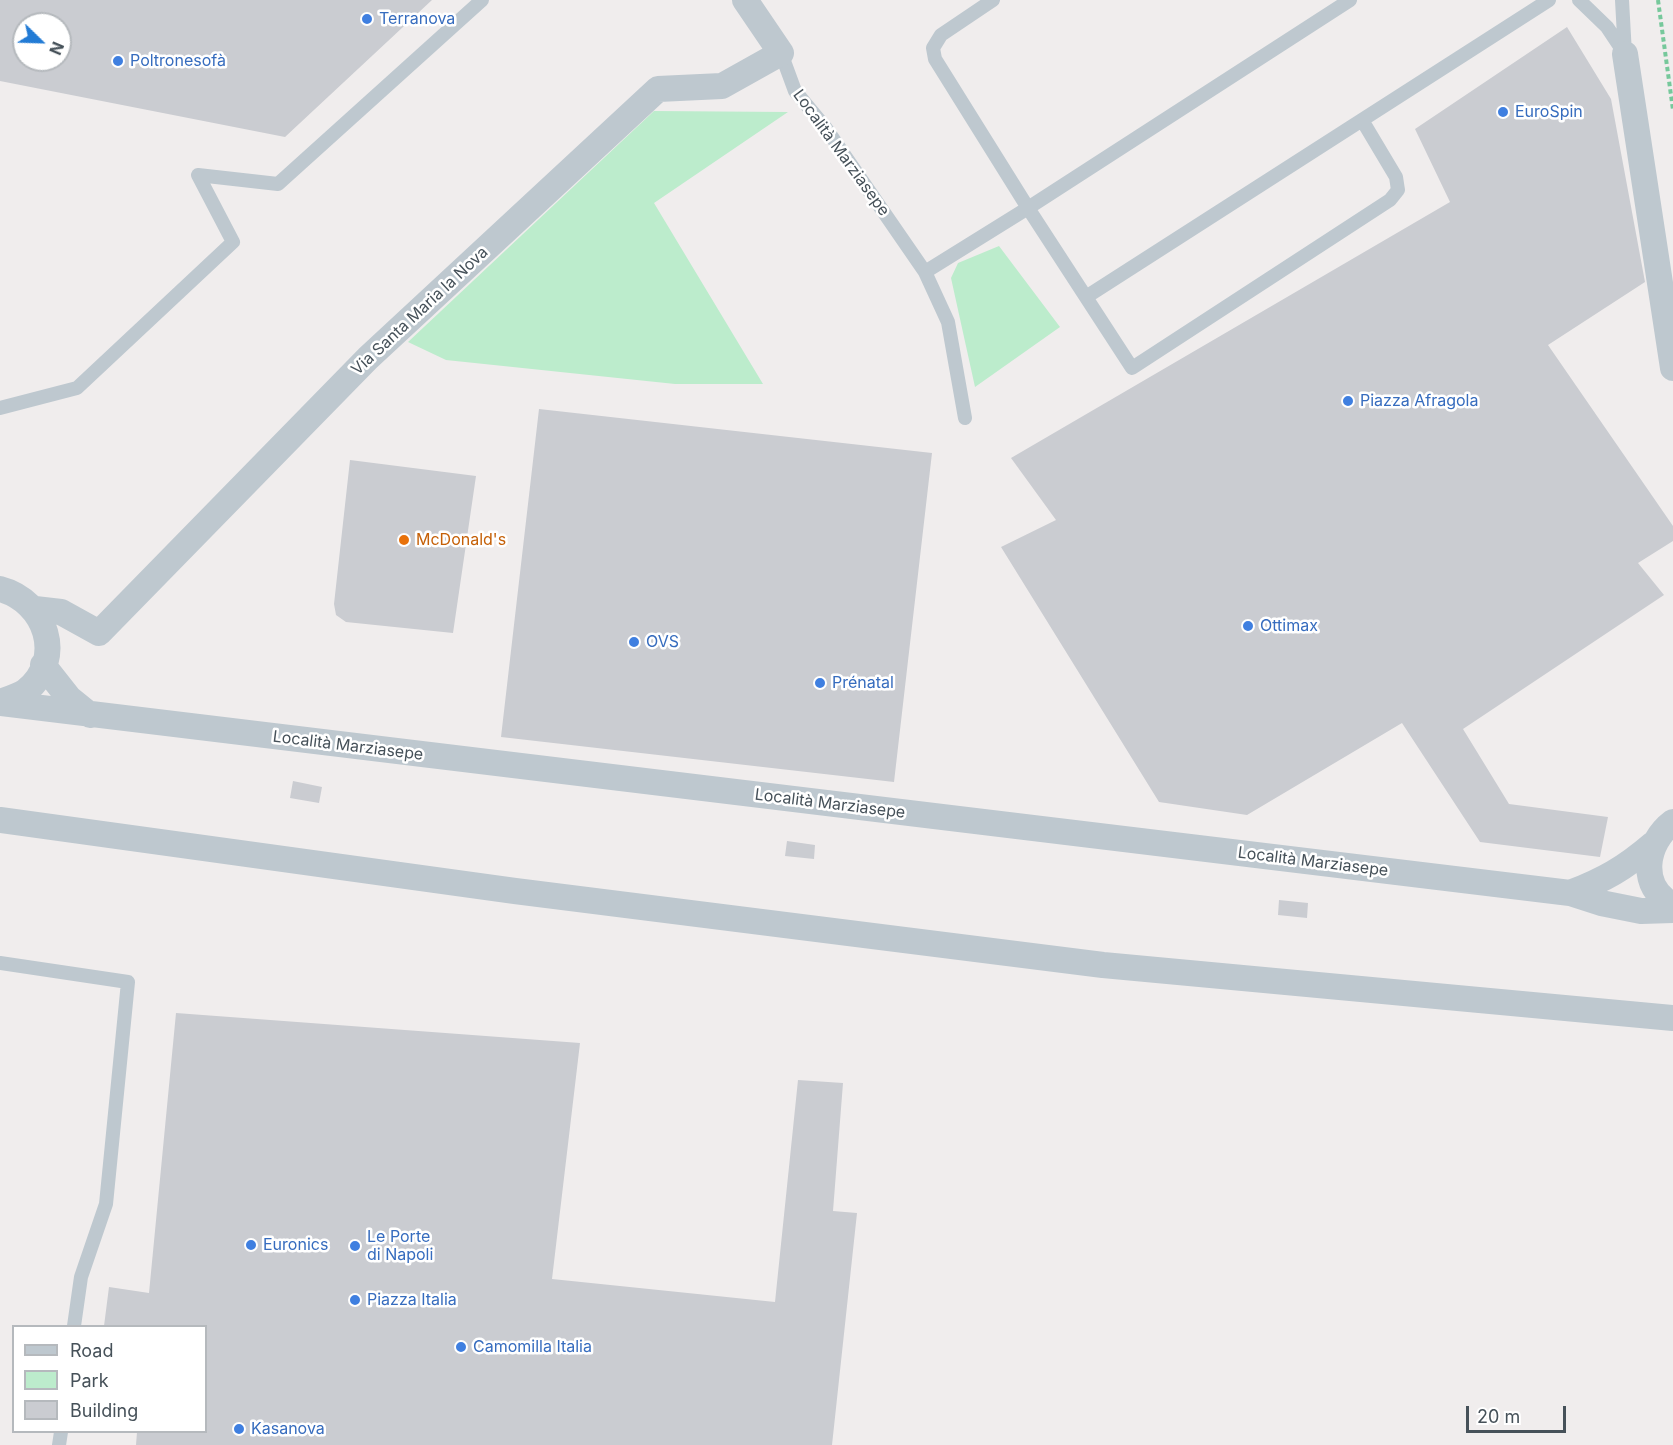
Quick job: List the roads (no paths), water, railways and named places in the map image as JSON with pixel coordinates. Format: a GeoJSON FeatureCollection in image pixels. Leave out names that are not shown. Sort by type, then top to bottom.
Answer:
{"type":"FeatureCollection","features":[{"type":"Feature","properties":{"kind":"street","name":"Località Marziasepe"},"geometry":{"type":"LineString","coordinates":[[745,0],[781,53]]}},
{"type":"Feature","properties":{"kind":"street","name":"Via Santa Maria la Nova"},"geometry":{"type":"LineString","coordinates":[[35,609],[61,612],[99,633],[368,358],[658,89],[722,86],[781,53]]}},
{"type":"Feature","properties":{"kind":"street"},"geometry":{"type":"LineString","coordinates":[[1625,54],[1673,368]]}},
{"type":"Feature","properties":{"kind":"street"},"geometry":{"type":"LineString","coordinates":[[0,589],[10,591],[35,609],[43,622],[47,636],[44,665],[36,679],[26,690],[0,703]]}},
{"type":"Feature","properties":{"kind":"street"},"geometry":{"type":"LineString","coordinates":[[44,665],[69,698],[90,715]]}},
{"type":"Feature","properties":{"kind":"street","name":"Località Marziasepe"},"geometry":{"type":"LineString","coordinates":[[0,703],[1570,893],[1601,903],[1641,911],[1673,910]]}},
{"type":"Feature","properties":{"kind":"street"},"geometry":{"type":"LineString","coordinates":[[0,820],[515,891],[1104,965],[1673,1018]]}},
{"type":"Feature","properties":{"kind":"street"},"geometry":{"type":"LineString","coordinates":[[1570,893],[1600,881],[1630,864],[1653,844],[1662,830],[1673,822]]}},
{"type":"Feature","properties":{"kind":"street"},"geometry":{"type":"LineString","coordinates":[[1653,844],[1649,860],[1650,876],[1657,891],[1673,905]]}},
{"type":"Feature","properties":{"kind":"lane"},"geometry":{"type":"LineString","coordinates":[[0,408],[77,388],[233,242],[198,175],[278,184],[482,0]]}},
{"type":"Feature","properties":{"kind":"lane"},"geometry":{"type":"LineString","coordinates":[[993,0],[941,35],[933,48],[935,59],[1132,368],[1390,200],[1398,190],[1396,177],[1362,120]]}},
{"type":"Feature","properties":{"kind":"lane"},"geometry":{"type":"LineString","coordinates":[[925,272],[1350,0]]}},
{"type":"Feature","properties":{"kind":"lane"},"geometry":{"type":"LineString","coordinates":[[1086,297],[1549,0]]}},
{"type":"Feature","properties":{"kind":"lane"},"geometry":{"type":"LineString","coordinates":[[1579,0],[1607,27],[1625,54]]}},
{"type":"Feature","properties":{"kind":"lane"},"geometry":{"type":"LineString","coordinates":[[1622,0],[1625,54]]}},
{"type":"Feature","properties":{"kind":"lane","name":"Località Marziasepe"},"geometry":{"type":"LineString","coordinates":[[781,53],[795,91],[825,127],[925,272],[948,322],[965,418]]}},
{"type":"Feature","properties":{"kind":"lane"},"geometry":{"type":"LineString","coordinates":[[0,963],[128,982],[106,1204],[81,1277],[74,1325]]}},
{"type":"Feature","properties":{"kind":"place","name":"Terranova"},"geometry":{"type":"Point","coordinates":[367,19]}},
{"type":"Feature","properties":{"kind":"place","name":"Poltronesofà"},"geometry":{"type":"Point","coordinates":[118,61]}},
{"type":"Feature","properties":{"kind":"place","name":"EuroSpin"},"geometry":{"type":"Point","coordinates":[1503,112]}},
{"type":"Feature","properties":{"kind":"place","name":"Piazza Afragola"},"geometry":{"type":"Point","coordinates":[1348,401]}},
{"type":"Feature","properties":{"kind":"place","name":"McDonald's"},"geometry":{"type":"Point","coordinates":[404,540]}},
{"type":"Feature","properties":{"kind":"place","name":"Ottimax"},"geometry":{"type":"Point","coordinates":[1248,626]}},
{"type":"Feature","properties":{"kind":"place","name":"OVS"},"geometry":{"type":"Point","coordinates":[634,642]}},
{"type":"Feature","properties":{"kind":"place","name":"Prénatal"},"geometry":{"type":"Point","coordinates":[820,683]}},
{"type":"Feature","properties":{"kind":"place","name":"Euronics"},"geometry":{"type":"Point","coordinates":[251,1245]}},
{"type":"Feature","properties":{"kind":"place","name":"Le Porte di Napoli"},"geometry":{"type":"Point","coordinates":[355,1246]}},
{"type":"Feature","properties":{"kind":"place","name":"Piazza Italia"},"geometry":{"type":"Point","coordinates":[355,1300]}},
{"type":"Feature","properties":{"kind":"place","name":"Camomilla Italia"},"geometry":{"type":"Point","coordinates":[461,1347]}},
{"type":"Feature","properties":{"kind":"place","name":"Kasanova"},"geometry":{"type":"Point","coordinates":[239,1429]}}]}
